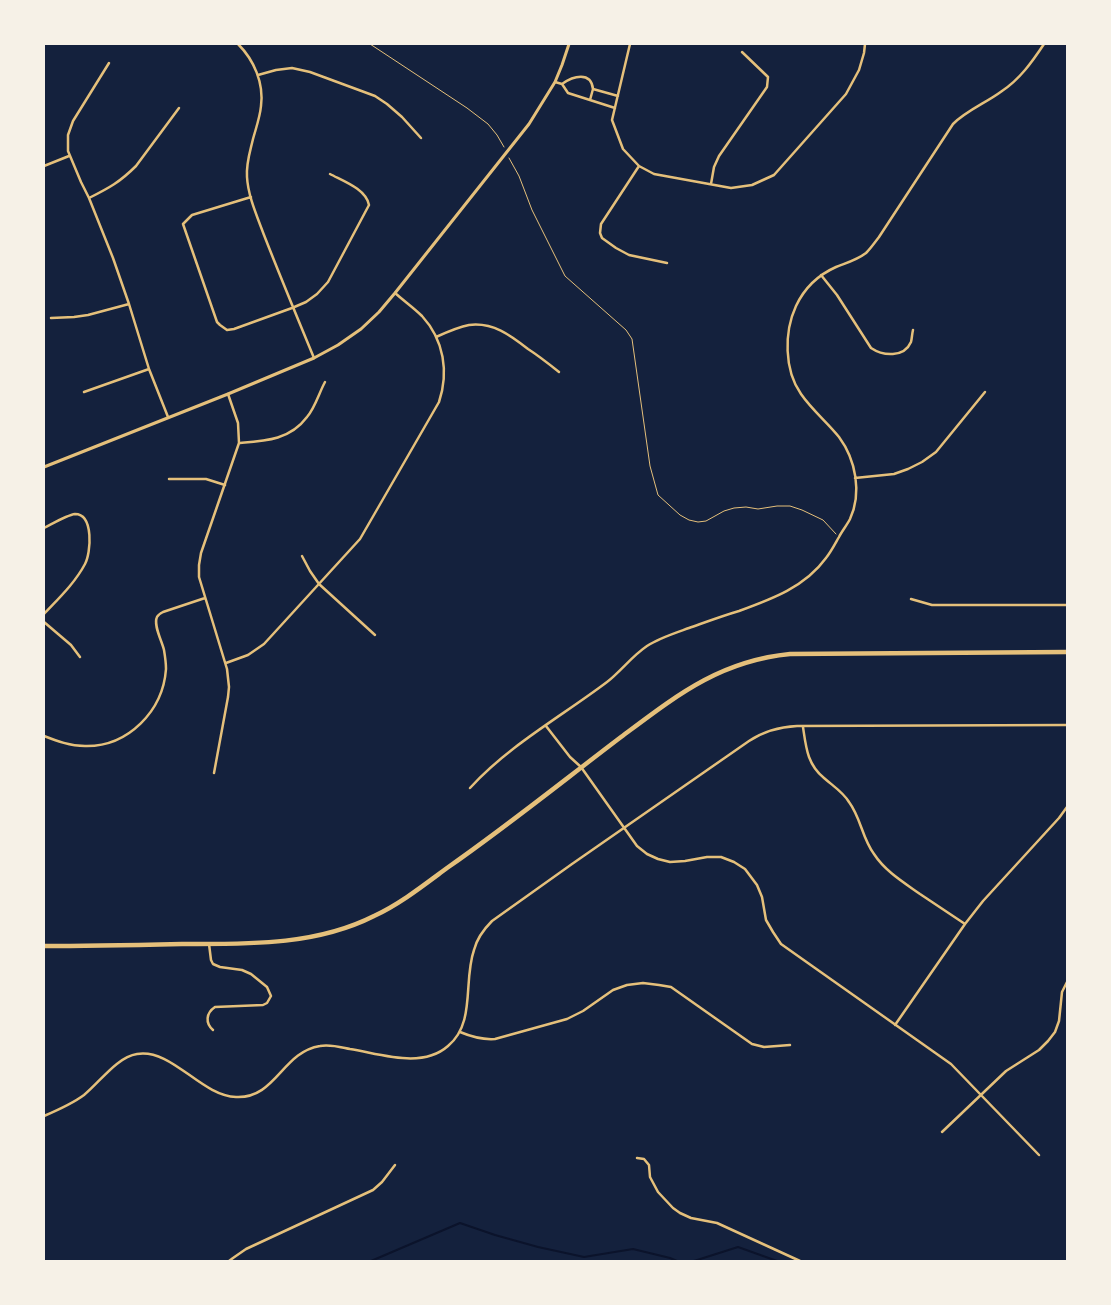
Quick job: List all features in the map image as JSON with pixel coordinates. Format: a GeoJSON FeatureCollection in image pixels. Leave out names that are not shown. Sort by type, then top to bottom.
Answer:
{"type":"FeatureCollection","features":[{"type":"Feature","properties":{"kind":"main road"},"geometry":{"type":"LineString","coordinates":[[44,946],[270,943],[324,934],[374,917],[465,856],[638,724],[697,683],[721,671],[756,659],[790,654],[1067,652]]}},
{"type":"Feature","properties":{"kind":"street"},"geometry":{"type":"LineString","coordinates":[[238,44],[249,57],[258,75],[261,91],[261,108],[247,164],[247,178],[251,197],[292,308],[314,358]]}},
{"type":"Feature","properties":{"kind":"street"},"geometry":{"type":"LineString","coordinates":[[44,467],[314,358],[338,345],[360,328],[379,312],[395,293],[529,124],[555,82],[569,44]]}},
{"type":"Feature","properties":{"kind":"street"},"geometry":{"type":"LineString","coordinates":[[630,44],[612,120],[622,149],[639,166],[654,174],[731,188],[745,187],[774,176],[846,94],[859,70],[866,44]]}},
{"type":"Feature","properties":{"kind":"street"},"geometry":{"type":"LineString","coordinates":[[470,788],[502,758],[608,681],[647,646],[678,632],[775,597],[808,577],[826,558],[852,514],[856,492],[855,478],[852,462],[845,446],[813,411],[799,392],[793,377],[789,364],[788,336],[792,315],[803,293],[821,275],[855,259],[869,249],[879,237],[953,124],[1014,82],[1044,44]]}},
{"type":"Feature","properties":{"kind":"street"},"geometry":{"type":"LineString","coordinates":[[711,184],[714,167],[719,156],[767,87],[768,77],[742,52]]}},
{"type":"Feature","properties":{"kind":"street"},"geometry":{"type":"LineString","coordinates":[[109,63],[69,129],[67,141],[69,156],[114,258],[149,369],[168,417]]}},
{"type":"Feature","properties":{"kind":"street"},"geometry":{"type":"LineString","coordinates":[[258,75],[292,68],[310,72],[375,96],[397,113],[421,138]]}},
{"type":"Feature","properties":{"kind":"street"},"geometry":{"type":"LineString","coordinates":[[555,82],[562,84],[572,78],[581,76],[586,78],[591,82],[593,90],[590,100]]}},
{"type":"Feature","properties":{"kind":"street"},"geometry":{"type":"LineString","coordinates":[[562,84],[568,93],[616,108]]}},
{"type":"Feature","properties":{"kind":"street"},"geometry":{"type":"LineString","coordinates":[[593,90],[618,96]]}},
{"type":"Feature","properties":{"kind":"street"},"geometry":{"type":"LineString","coordinates":[[89,198],[110,188],[130,172],[179,108]]}},
{"type":"Feature","properties":{"kind":"street"},"geometry":{"type":"LineString","coordinates":[[44,166],[69,156]]}},
{"type":"Feature","properties":{"kind":"street"},"geometry":{"type":"LineString","coordinates":[[639,166],[601,224],[600,233],[602,238],[629,255],[667,263]]}},
{"type":"Feature","properties":{"kind":"street"},"geometry":{"type":"LineString","coordinates":[[251,197],[192,215],[182,224],[217,322],[227,330],[292,308],[312,298],[325,286],[369,204],[368,198],[359,190],[330,174]]}},
{"type":"Feature","properties":{"kind":"street"},"geometry":{"type":"LineString","coordinates":[[821,275],[875,350],[890,354],[904,350],[911,341],[913,330]]}},
{"type":"Feature","properties":{"kind":"street"},"geometry":{"type":"LineString","coordinates":[[226,663],[248,655],[264,644],[360,538],[436,410],[442,394],[445,377],[443,356],[436,337],[423,317],[395,293]]}},
{"type":"Feature","properties":{"kind":"street"},"geometry":{"type":"LineString","coordinates":[[51,318],[88,315],[129,304]]}},
{"type":"Feature","properties":{"kind":"street"},"geometry":{"type":"LineString","coordinates":[[436,337],[463,326],[490,326],[506,333],[559,372]]}},
{"type":"Feature","properties":{"kind":"street"},"geometry":{"type":"LineString","coordinates":[[84,392],[149,369]]}},
{"type":"Feature","properties":{"kind":"street"},"geometry":{"type":"LineString","coordinates":[[240,443],[271,440],[294,431],[308,417],[325,382]]}},
{"type":"Feature","properties":{"kind":"street"},"geometry":{"type":"LineString","coordinates":[[855,478],[894,474],[922,462],[936,452],[985,392]]}},
{"type":"Feature","properties":{"kind":"street"},"geometry":{"type":"LineString","coordinates":[[214,773],[229,687],[226,663],[199,577],[200,559],[240,443],[238,423],[228,394]]}},
{"type":"Feature","properties":{"kind":"street"},"geometry":{"type":"LineString","coordinates":[[169,479],[206,479],[225,484]]}},
{"type":"Feature","properties":{"kind":"street"},"geometry":{"type":"LineString","coordinates":[[44,528],[78,514],[87,521],[89,552],[84,566],[44,614]]}},
{"type":"Feature","properties":{"kind":"street"},"geometry":{"type":"LineString","coordinates":[[302,556],[319,584],[374,635]]}},
{"type":"Feature","properties":{"kind":"street"},"geometry":{"type":"LineString","coordinates":[[44,736],[70,745],[92,746],[108,743],[122,737],[142,722],[151,712],[158,699],[165,676],[166,662],[164,649],[156,622],[158,616],[163,612],[205,598]]}},
{"type":"Feature","properties":{"kind":"street"},"geometry":{"type":"LineString","coordinates":[[911,599],[932,605],[1067,605]]}},
{"type":"Feature","properties":{"kind":"street"},"geometry":{"type":"LineString","coordinates":[[44,622],[71,645],[80,657]]}},
{"type":"Feature","properties":{"kind":"street"},"geometry":{"type":"LineString","coordinates":[[44,1116],[73,1102],[89,1091],[120,1062],[138,1054],[150,1054],[161,1057],[220,1094],[230,1097],[253,1095],[265,1089],[293,1059],[315,1047],[332,1046],[404,1058],[421,1059],[432,1056],[453,1042],[460,1032],[465,1018],[468,978],[473,950],[487,926],[497,916],[758,735],[778,728],[803,726],[1067,725]]}},
{"type":"Feature","properties":{"kind":"street"},"geometry":{"type":"LineString","coordinates":[[546,726],[570,757],[581,767],[637,846],[647,854],[670,862],[722,857],[739,865],[757,885],[762,898],[766,920],[772,932],[782,944],[951,1064],[1039,1155]]}},
{"type":"Feature","properties":{"kind":"street"},"geometry":{"type":"LineString","coordinates":[[803,726],[806,752],[812,764],[850,802],[867,843],[880,862],[887,870],[965,924]]}},
{"type":"Feature","properties":{"kind":"street"},"geometry":{"type":"LineString","coordinates":[[895,1025],[983,901],[1067,807]]}},
{"type":"Feature","properties":{"kind":"street"},"geometry":{"type":"LineString","coordinates":[[209,944],[210,960],[213,964],[220,967],[242,970],[251,974],[267,987],[270,996],[268,1003],[263,1005],[217,1006],[212,1008],[207,1021],[213,1030]]}},
{"type":"Feature","properties":{"kind":"street"},"geometry":{"type":"LineString","coordinates":[[942,1132],[1006,1071],[1044,1046],[1052,1036],[1059,1021],[1062,992],[1067,982]]}},
{"type":"Feature","properties":{"kind":"street"},"geometry":{"type":"LineString","coordinates":[[460,1032],[486,1040],[495,1039],[567,1019],[620,987],[635,984],[651,984],[670,988],[752,1044],[764,1047],[790,1044]]}},
{"type":"Feature","properties":{"kind":"street"},"geometry":{"type":"LineString","coordinates":[[638,1158],[644,1159],[649,1165],[650,1177],[658,1192],[680,1213],[691,1218],[717,1223],[800,1261]]}},
{"type":"Feature","properties":{"kind":"street"},"geometry":{"type":"LineString","coordinates":[[229,1261],[246,1249],[373,1190],[395,1165]]}},
{"type":"Feature","properties":{"kind":"path"},"geometry":{"type":"LineString","coordinates":[[370,44],[452,97],[488,124],[497,135],[519,176],[532,210],[565,276],[626,330],[632,339],[650,466],[658,495],[680,515],[698,522],[706,521],[734,508],[758,509],[790,506],[822,520],[839,537]]}},
{"type":"Feature","properties":{"kind":"waterway"},"geometry":{"type":"LineString","coordinates":[[371,1261],[460,1223],[538,1247],[584,1257],[633,1249],[677,1261]]}},
{"type":"Feature","properties":{"kind":"waterway"},"geometry":{"type":"LineString","coordinates":[[694,1261],[738,1247],[777,1261]]}}]}
